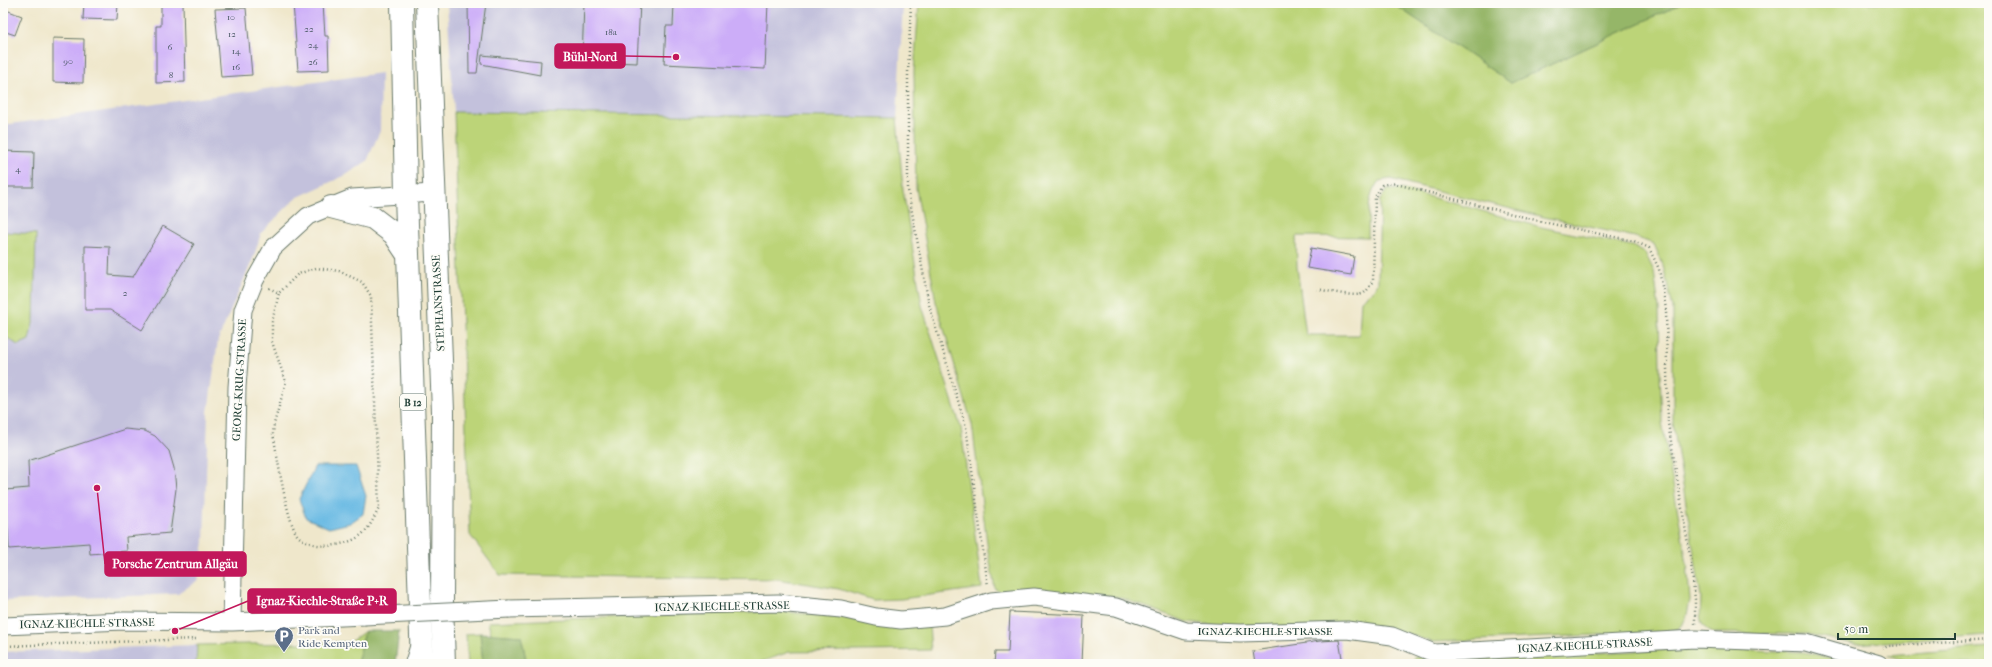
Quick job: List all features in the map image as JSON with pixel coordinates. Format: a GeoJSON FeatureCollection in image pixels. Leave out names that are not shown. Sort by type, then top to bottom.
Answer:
{"type":"FeatureCollection","features":[{"type":"Feature","properties":{"kind":"main road","name":"B 12"},"geometry":{"type":"LineString","coordinates":[[402,3],[406,195],[418,548],[420,659]]}},
{"type":"Feature","properties":{"kind":"main road","name":"STEPHANSTRASSE"},"geometry":{"type":"LineString","coordinates":[[427,3],[433,193],[443,411],[442,602],[444,664]]}},
{"type":"Feature","properties":{"kind":"main road"},"geometry":{"type":"LineString","coordinates":[[331,207],[373,218],[394,234],[408,255]]}},
{"type":"Feature","properties":{"kind":"street","name":"GEORG-KRUG-STRASSE"},"geometry":{"type":"LineString","coordinates":[[232,622],[237,387],[244,310],[255,280],[273,248],[308,216],[352,198],[433,193]]}},
{"type":"Feature","properties":{"kind":"street","name":"IGNAZ-KIECHLE-STRASSE"},"geometry":{"type":"LineString","coordinates":[[3,626],[124,621],[232,622],[509,610],[778,603],[840,609],[876,617],[901,620],[945,616],[991,601],[1034,597],[1116,607],[1186,631],[1240,633],[1347,630],[1392,636],[1434,652],[1695,639],[1806,643],[1879,664]]}},
{"type":"Feature","properties":{"kind":"path"},"geometry":{"type":"LineString","coordinates":[[911,3],[908,73],[908,190],[929,305],[966,427],[991,601]]}},
{"type":"Feature","properties":{"kind":"path"},"geometry":{"type":"LineString","coordinates":[[1317,289],[1357,295],[1364,294],[1369,287],[1373,280],[1375,197],[1382,185],[1392,183],[1543,222],[1634,241],[1649,248],[1659,269],[1666,309],[1668,423],[1691,563],[1695,599],[1695,639]]}},
{"type":"Feature","properties":{"kind":"path"},"geometry":{"type":"LineString","coordinates":[[316,268],[339,271],[362,282],[371,296],[379,508],[369,528],[352,542],[328,547],[312,544],[298,536],[290,520],[273,434],[274,424],[286,382],[272,342],[272,322],[278,293],[298,274],[316,268]]}},
{"type":"Feature","properties":{"kind":"path"},"geometry":{"type":"LineString","coordinates":[[255,280],[278,293]]}},
{"type":"Feature","properties":{"kind":"path"},"geometry":{"type":"LineString","coordinates":[[3,646],[200,639]]}},
{"type":"Feature","properties":{"kind":"path"},"geometry":{"type":"LineString","coordinates":[[1859,658],[1888,646],[1989,640]]}},
{"type":"Feature","properties":{"kind":"shaded area"},"geometry":{"type":"Polygon","coordinates":[[[447,3],[903,3],[897,118],[454,112],[447,3]]]}},
{"type":"Feature","properties":{"kind":"shaded area"},"geometry":{"type":"Polygon","coordinates":[[[381,73],[380,131],[367,161],[346,175],[296,198],[261,233],[254,256],[218,340],[208,412],[204,542],[198,580],[178,594],[3,601],[3,335],[18,345],[29,340],[34,319],[36,235],[3,232],[3,125],[381,73]]]}},
{"type":"Feature","properties":{"kind":"shaded area"},"geometry":{"type":"Polygon","coordinates":[[[197,645],[196,664],[3,664],[3,652],[197,645]]]}},
{"type":"Feature","properties":{"kind":"green space"},"geometry":{"type":"Polygon","coordinates":[[[919,3],[1392,3],[1511,83],[1683,3],[1989,3],[1989,635],[1854,644],[1808,634],[1713,633],[1704,627],[1700,614],[1701,597],[1673,423],[1673,308],[1663,265],[1654,244],[1635,237],[1544,217],[1390,179],[1379,181],[1372,194],[1369,208],[1368,237],[1296,236],[1297,267],[1306,335],[1359,335],[1361,300],[1374,290],[1378,282],[1380,200],[1387,190],[1401,189],[1541,227],[1632,246],[1645,253],[1654,271],[1659,309],[1662,422],[1687,564],[1690,600],[1686,619],[1678,629],[1666,632],[1432,642],[1392,629],[1240,628],[1188,622],[1118,597],[1032,591],[1003,593],[995,589],[988,551],[972,424],[936,302],[916,188],[914,72],[919,3]]]}},
{"type":"Feature","properties":{"kind":"green space"},"geometry":{"type":"Polygon","coordinates":[[[1392,3],[1683,3],[1511,83],[1392,3]]]}},
{"type":"Feature","properties":{"kind":"green space"},"geometry":{"type":"Polygon","coordinates":[[[454,112],[897,118],[903,190],[922,306],[961,428],[982,588],[901,599],[873,600],[839,589],[777,579],[500,575],[470,535],[454,112]]]}},
{"type":"Feature","properties":{"kind":"green space"},"geometry":{"type":"Polygon","coordinates":[[[3,232],[36,234],[34,319],[29,340],[18,345],[3,335],[3,232]]]}},
{"type":"Feature","properties":{"kind":"green space"},"geometry":{"type":"Polygon","coordinates":[[[777,611],[929,626],[931,650],[789,652],[755,664],[527,664],[521,636],[491,634],[488,622],[777,611]]]}},
{"type":"Feature","properties":{"kind":"green space"},"geometry":{"type":"Polygon","coordinates":[[[365,631],[357,664],[196,664],[197,645],[350,642],[365,631]]]}},
{"type":"Feature","properties":{"kind":"green space"},"geometry":{"type":"Polygon","coordinates":[[[365,631],[399,631],[395,664],[357,664],[365,631]]]}},
{"type":"Feature","properties":{"kind":"green space"},"geometry":{"type":"Polygon","coordinates":[[[480,633],[483,664],[468,664],[466,634],[480,633]]]}},
{"type":"Feature","properties":{"kind":"green space"},"geometry":{"type":"Polygon","coordinates":[[[480,633],[521,636],[527,664],[483,664],[480,633]]]}},
{"type":"Feature","properties":{"kind":"green space"},"geometry":{"type":"Polygon","coordinates":[[[1989,647],[1989,664],[1941,664],[1928,658],[1923,664],[1915,664],[1889,655],[1989,647]]]}},
{"type":"Feature","properties":{"kind":"green space"},"geometry":{"type":"Polygon","coordinates":[[[1696,648],[1804,652],[1860,664],[1415,664],[1414,656],[1434,661],[1696,648]]]}},
{"type":"Feature","properties":{"kind":"water"},"geometry":{"type":"Polygon","coordinates":[[[315,466],[356,466],[366,496],[363,514],[350,523],[329,528],[306,518],[299,499],[315,466]]]}},
{"type":"Feature","properties":{"kind":"building"},"geometry":{"type":"Polygon","coordinates":[[[84,3],[118,3],[117,20],[83,19],[84,3]]]}},
{"type":"Feature","properties":{"kind":"building"},"geometry":{"type":"Polygon","coordinates":[[[161,3],[183,3],[185,82],[156,83],[156,26],[161,26],[161,3]]]}},
{"type":"Feature","properties":{"kind":"building"},"geometry":{"type":"Polygon","coordinates":[[[293,3],[323,3],[325,36],[328,36],[329,70],[298,71],[293,3]]]}},
{"type":"Feature","properties":{"kind":"building"},"geometry":{"type":"Polygon","coordinates":[[[468,3],[486,3],[477,73],[469,73],[468,3]]]}},
{"type":"Feature","properties":{"kind":"building"},"geometry":{"type":"Polygon","coordinates":[[[584,3],[640,3],[637,63],[582,61],[584,3]]]}},
{"type":"Feature","properties":{"kind":"building"},"geometry":{"type":"Polygon","coordinates":[[[674,3],[768,3],[765,69],[664,64],[666,26],[673,26],[674,3]]]}},
{"type":"Feature","properties":{"kind":"building"},"geometry":{"type":"Polygon","coordinates":[[[246,8],[252,75],[221,77],[215,9],[246,8]]]}},
{"type":"Feature","properties":{"kind":"building"},"geometry":{"type":"Polygon","coordinates":[[[6,10],[22,16],[15,35],[3,31],[3,18],[6,10]]]}},
{"type":"Feature","properties":{"kind":"building"},"geometry":{"type":"Polygon","coordinates":[[[53,38],[84,39],[83,83],[53,82],[53,38]]]}},
{"type":"Feature","properties":{"kind":"building"},"geometry":{"type":"Polygon","coordinates":[[[482,55],[541,61],[540,75],[481,64],[482,55]]]}},
{"type":"Feature","properties":{"kind":"building"},"geometry":{"type":"Polygon","coordinates":[[[3,151],[34,152],[33,187],[3,187],[3,151]]]}},
{"type":"Feature","properties":{"kind":"building"},"geometry":{"type":"Polygon","coordinates":[[[163,226],[194,244],[142,330],[110,310],[85,310],[85,246],[110,247],[109,275],[133,277],[163,226]]]}},
{"type":"Feature","properties":{"kind":"building"},"geometry":{"type":"Polygon","coordinates":[[[1311,248],[1354,256],[1351,275],[1307,268],[1311,248]]]}},
{"type":"Feature","properties":{"kind":"building"},"geometry":{"type":"Polygon","coordinates":[[[125,429],[145,431],[155,436],[169,451],[174,468],[176,489],[170,533],[126,537],[127,551],[90,554],[89,543],[9,549],[5,490],[29,488],[28,461],[125,429]]]}},
{"type":"Feature","properties":{"kind":"building"},"geometry":{"type":"Polygon","coordinates":[[[1010,612],[1084,615],[1082,664],[994,664],[995,652],[1008,652],[1010,612]]]}},
{"type":"Feature","properties":{"kind":"building"},"geometry":{"type":"Polygon","coordinates":[[[1339,640],[1343,664],[1255,664],[1253,651],[1320,641],[1339,640]]]}},
{"type":"Feature","properties":{"kind":"place","name":"Bühl-Nord"},"geometry":{"type":"Point","coordinates":[676,57]}},
{"type":"Feature","properties":{"kind":"place","name":"Porsche Zentrum Allgäu"},"geometry":{"type":"Point","coordinates":[97,488]}},
{"type":"Feature","properties":{"kind":"place","name":"Ignaz-Kiechle-Straße P+R"},"geometry":{"type":"Point","coordinates":[175,631]}},
{"type":"Feature","properties":{"kind":"place","name":"Park and Ride Kempten"},"geometry":{"type":"Point","coordinates":[284,653]}}]}
